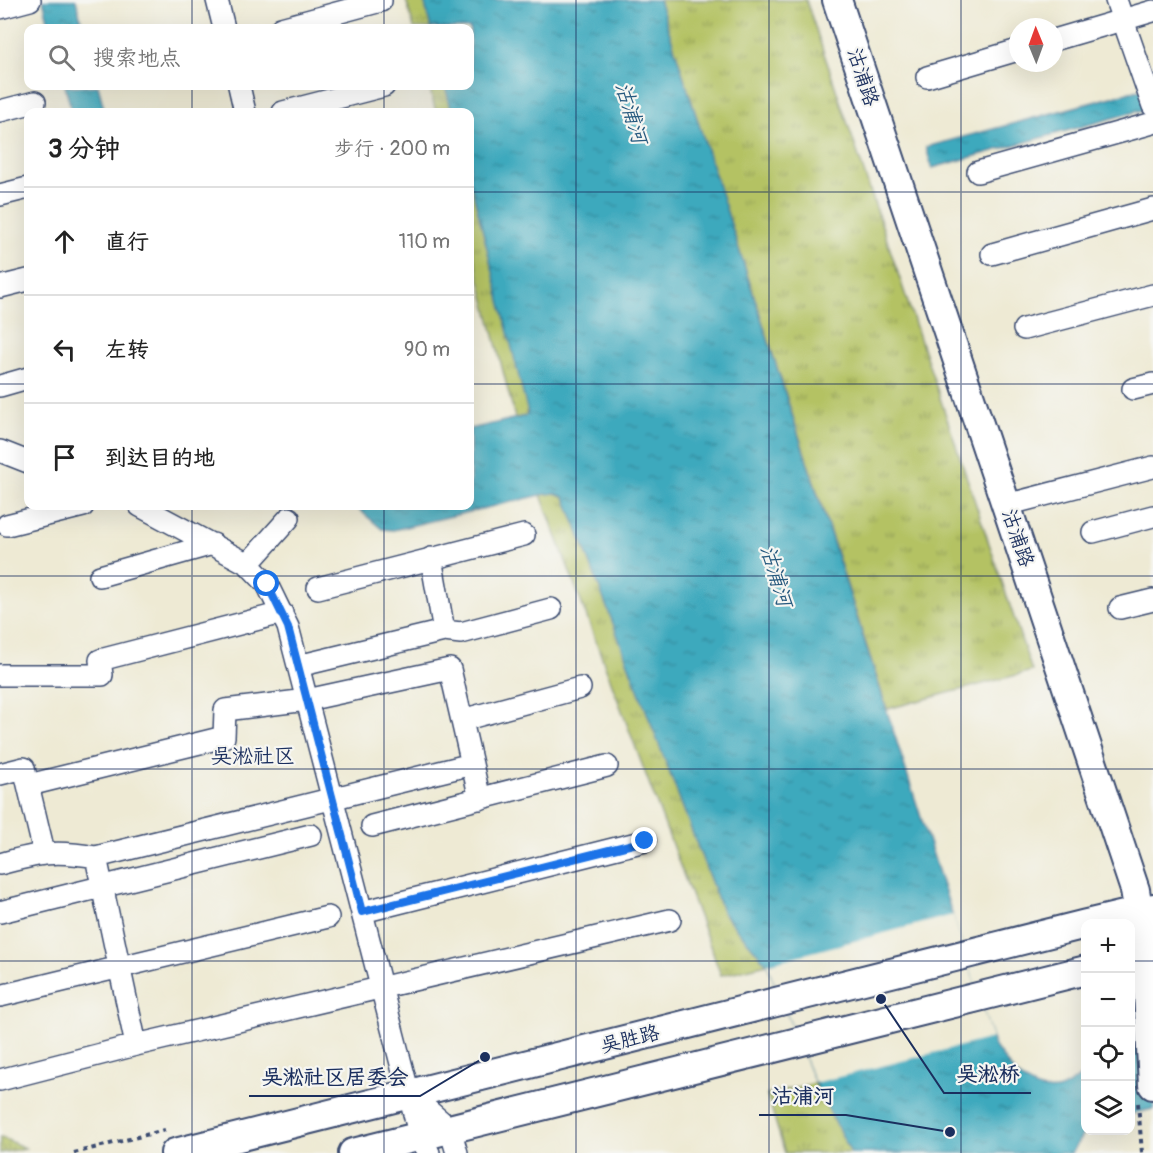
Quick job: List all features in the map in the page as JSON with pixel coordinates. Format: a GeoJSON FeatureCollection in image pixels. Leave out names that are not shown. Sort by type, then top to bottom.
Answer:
{"type":"FeatureCollection","features":[{"type":"Feature","properties":{"kind":"main road","name":"沽浦路"},"geometry":{"type":"LineString","coordinates":[[837,0],[1135,890],[1146,910],[1143,955],[1153,1085]]}},
{"type":"Feature","properties":{"kind":"main road","name":"吴胜路"},"geometry":{"type":"LineString","coordinates":[[1107,919],[1146,910]]}},
{"type":"Feature","properties":{"kind":"main road","name":"吴胜路"},"geometry":{"type":"LineString","coordinates":[[175,1153],[1081,925]]}},
{"type":"Feature","properties":{"kind":"main road"},"geometry":{"type":"LineString","coordinates":[[353,1153],[453,1141],[799,1043],[1081,971]]}},
{"type":"Feature","properties":{"kind":"street"},"geometry":{"type":"LineString","coordinates":[[0,8],[30,0]]}},
{"type":"Feature","properties":{"kind":"street"},"geometry":{"type":"LineString","coordinates":[[217,0],[223,24]]}},
{"type":"Feature","properties":{"kind":"street"},"geometry":{"type":"LineString","coordinates":[[296,24],[381,1]]}},
{"type":"Feature","properties":{"kind":"street"},"geometry":{"type":"LineString","coordinates":[[1063,36],[1119,10],[1153,11]]}},
{"type":"Feature","properties":{"kind":"street"},"geometry":{"type":"LineString","coordinates":[[1119,10],[1153,106]]}},
{"type":"Feature","properties":{"kind":"street"},"geometry":{"type":"LineString","coordinates":[[927,77],[1009,53]]}},
{"type":"Feature","properties":{"kind":"street"},"geometry":{"type":"LineString","coordinates":[[240,90],[244,108]]}},
{"type":"Feature","properties":{"kind":"street"},"geometry":{"type":"LineString","coordinates":[[299,108],[368,90]]}},
{"type":"Feature","properties":{"kind":"street"},"geometry":{"type":"LineString","coordinates":[[0,111],[35,102]]}},
{"type":"Feature","properties":{"kind":"street"},"geometry":{"type":"LineString","coordinates":[[978,172],[1153,123]]}},
{"type":"Feature","properties":{"kind":"street"},"geometry":{"type":"LineString","coordinates":[[0,195],[24,189]]}},
{"type":"Feature","properties":{"kind":"street"},"geometry":{"type":"LineString","coordinates":[[992,254],[1153,209]]}},
{"type":"Feature","properties":{"kind":"street"},"geometry":{"type":"LineString","coordinates":[[0,287],[24,281]]}},
{"type":"Feature","properties":{"kind":"street"},"geometry":{"type":"LineString","coordinates":[[1024,329],[1153,296]]}},
{"type":"Feature","properties":{"kind":"street"},"geometry":{"type":"LineString","coordinates":[[0,386],[24,379]]}},
{"type":"Feature","properties":{"kind":"street"},"geometry":{"type":"LineString","coordinates":[[0,451],[24,460]]}},
{"type":"Feature","properties":{"kind":"street"},"geometry":{"type":"LineString","coordinates":[[1006,505],[1153,467]]}},
{"type":"Feature","properties":{"kind":"street"},"geometry":{"type":"LineString","coordinates":[[7,525],[67,510]]}},
{"type":"Feature","properties":{"kind":"street"},"geometry":{"type":"LineString","coordinates":[[148,510],[248,564],[267,584],[282,614],[298,666],[408,1093],[424,1145]]}},
{"type":"Feature","properties":{"kind":"street"},"geometry":{"type":"LineString","coordinates":[[1093,532],[1153,516]]}},
{"type":"Feature","properties":{"kind":"street"},"geometry":{"type":"LineString","coordinates":[[248,564],[289,518]]}},
{"type":"Feature","properties":{"kind":"street"},"geometry":{"type":"LineString","coordinates":[[318,588],[524,535]]}},
{"type":"Feature","properties":{"kind":"street"},"geometry":{"type":"LineString","coordinates":[[100,576],[213,544]]}},
{"type":"Feature","properties":{"kind":"street"},"geometry":{"type":"LineString","coordinates":[[432,558],[444,631]]}},
{"type":"Feature","properties":{"kind":"street"},"geometry":{"type":"LineString","coordinates":[[1120,609],[1153,600]]}},
{"type":"Feature","properties":{"kind":"street"},"geometry":{"type":"LineString","coordinates":[[298,666],[444,631],[461,633],[551,609]]}},
{"type":"Feature","properties":{"kind":"street"},"geometry":{"type":"LineString","coordinates":[[0,675],[102,675],[100,660],[282,614]]}},
{"type":"Feature","properties":{"kind":"street"},"geometry":{"type":"LineString","coordinates":[[29,785],[224,737],[225,710],[307,700],[450,669],[480,799]]}},
{"type":"Feature","properties":{"kind":"street"},"geometry":{"type":"LineString","coordinates":[[462,720],[580,688]]}},
{"type":"Feature","properties":{"kind":"street"},"geometry":{"type":"LineString","coordinates":[[0,864],[44,852],[64,851],[96,857],[472,764]]}},
{"type":"Feature","properties":{"kind":"street"},"geometry":{"type":"LineString","coordinates":[[372,826],[607,766]]}},
{"type":"Feature","properties":{"kind":"street"},"geometry":{"type":"LineString","coordinates":[[0,774],[24,768],[44,852]]}},
{"type":"Feature","properties":{"kind":"street"},"geometry":{"type":"LineString","coordinates":[[0,912],[311,835]]}},
{"type":"Feature","properties":{"kind":"street"},"geometry":{"type":"LineString","coordinates":[[362,912],[645,841]]}},
{"type":"Feature","properties":{"kind":"street"},"geometry":{"type":"LineString","coordinates":[[96,857],[136,1045]]}},
{"type":"Feature","properties":{"kind":"street"},"geometry":{"type":"LineString","coordinates":[[0,996],[328,917]]}},
{"type":"Feature","properties":{"kind":"street"},"geometry":{"type":"LineString","coordinates":[[0,1080],[136,1045],[670,920]]}},
{"type":"Feature","properties":{"kind":"street"},"geometry":{"type":"LineString","coordinates":[[408,1093],[453,1141]]}},
{"type":"Feature","properties":{"kind":"path"},"geometry":{"type":"LineString","coordinates":[[1138,1116],[1142,1153]]}},
{"type":"Feature","properties":{"kind":"green space"},"geometry":{"type":"Polygon","coordinates":[[[406,0],[424,0],[430,24],[413,24],[406,0]]]}},
{"type":"Feature","properties":{"kind":"green space"},"geometry":{"type":"Polygon","coordinates":[[[659,0],[806,0],[1032,671],[887,709],[659,0]]]}},
{"type":"Feature","properties":{"kind":"green space"},"geometry":{"type":"Polygon","coordinates":[[[430,90],[446,90],[451,108],[435,108],[430,90]]]}},
{"type":"Feature","properties":{"kind":"green space"},"geometry":{"type":"Polygon","coordinates":[[[474,196],[528,408],[526,416],[515,418],[474,258],[474,196]]]}},
{"type":"Feature","properties":{"kind":"green space"},"geometry":{"type":"Polygon","coordinates":[[[555,492],[565,497],[723,913],[767,964],[721,975],[541,495],[555,492]]]}},
{"type":"Feature","properties":{"kind":"green space"},"geometry":{"type":"Polygon","coordinates":[[[815,1083],[851,1153],[785,1153],[767,1094],[815,1083]]]}},
{"type":"Feature","properties":{"kind":"green space"},"geometry":{"type":"Polygon","coordinates":[[[0,1137],[25,1148],[0,1153],[0,1137]]]}},
{"type":"Feature","properties":{"kind":"water"},"geometry":{"type":"Polygon","coordinates":[[[43,0],[76,0],[82,24],[49,24],[43,0]]]}},
{"type":"Feature","properties":{"kind":"water"},"geometry":{"type":"Polygon","coordinates":[[[424,0],[659,0],[994,1045],[1012,1070],[1036,1088],[1057,1090],[1068,1086],[1081,1076],[1082,1135],[1072,1153],[851,1153],[815,1083],[767,964],[723,913],[565,497],[555,493],[541,495],[393,530],[382,529],[360,510],[474,510],[474,428],[526,416],[528,413],[474,196],[474,108],[451,108],[446,90],[474,90],[474,24],[430,24],[424,0]]]}},
{"type":"Feature","properties":{"kind":"water"},"geometry":{"type":"Polygon","coordinates":[[[1153,86],[1153,107],[932,168],[926,147],[1153,86]]]}},
{"type":"Feature","properties":{"kind":"water"},"geometry":{"type":"Polygon","coordinates":[[[66,90],[99,90],[104,108],[71,108],[66,90]]]}},
{"type":"Feature","properties":{"kind":"water"},"geometry":{"type":"Polygon","coordinates":[[[1153,1042],[1153,1109],[1135,1113],[1135,1081],[1135,1047],[1153,1042]]]}},
{"type":"Feature","properties":{"kind":"pier"},"geometry":{"type":"Polygon","coordinates":[[[953,915],[992,1038],[815,1083],[767,964],[953,915]]]}},
{"type":"Feature","properties":{"kind":"place","name":"吴淞桥"},"geometry":{"type":"Point","coordinates":[881,999]}},
{"type":"Feature","properties":{"kind":"place","name":"吴淞社区居委会"},"geometry":{"type":"Point","coordinates":[485,1057]}},
{"type":"Feature","properties":{"kind":"place","name":"沽浦河"},"geometry":{"type":"Point","coordinates":[950,1132]}},
{"type":"Feature","properties":{"kind":"district","name":"吴淞社区"},"geometry":{"type":"Point","coordinates":[253,756]}},
{"type":"Feature","properties":{"kind":"route"},"geometry":{"type":"LineString","coordinates":[[267,584],[288,627],[362,912],[645,841]]}}]}
